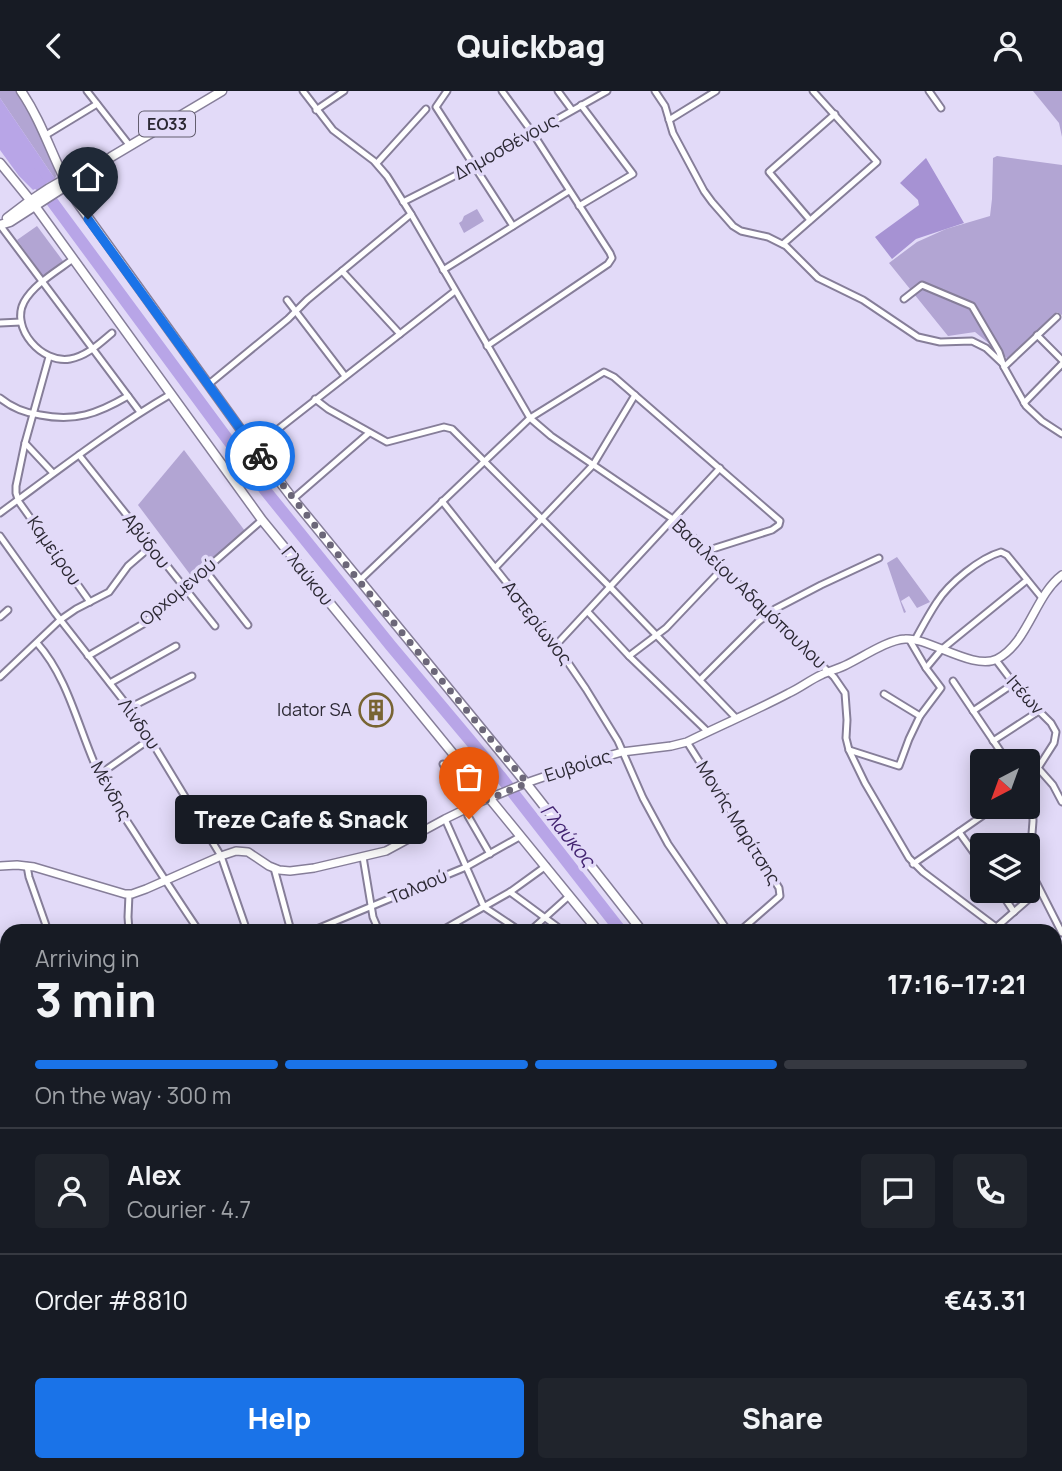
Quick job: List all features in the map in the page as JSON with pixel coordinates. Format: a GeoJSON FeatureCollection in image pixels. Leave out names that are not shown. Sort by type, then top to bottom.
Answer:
{"type":"FeatureCollection","features":[{"type":"Feature","properties":{"kind":"main road"},"geometry":{"type":"LineString","coordinates":[[21,91],[46,135],[63,185],[254,448],[636,924]]}},
{"type":"Feature","properties":{"kind":"main road","name":"ΕΟ33"},"geometry":{"type":"LineString","coordinates":[[0,225],[220,92]]}},
{"type":"Feature","properties":{"kind":"main road","name":"Γλαύκου"},"geometry":{"type":"LineString","coordinates":[[0,163],[35,202],[73,259],[262,520],[493,797],[592,924]]}},
{"type":"Feature","properties":{"kind":"main road"},"geometry":{"type":"LineString","coordinates":[[912,639],[941,650],[981,660],[996,660],[1018,639],[1052,583],[1062,575]]}},
{"type":"Feature","properties":{"kind":"main road","name":"Ευβοίας"},"geometry":{"type":"LineString","coordinates":[[129,894],[236,851],[248,852],[274,868],[287,871],[304,870],[390,849],[465,809],[524,784],[622,752],[687,742],[891,642],[912,639]]}},
{"type":"Feature","properties":{"kind":"main road"},"geometry":{"type":"LineString","coordinates":[[0,866],[27,866],[129,894]]}},
{"type":"Feature","properties":{"kind":"street","name":"Βασιλείου Αδαμόπουλου"},"geometry":{"type":"LineString","coordinates":[[303,91],[336,133],[377,163],[411,214],[530,418],[551,436],[674,519],[837,680],[845,694],[846,738],[849,750],[865,783],[913,864],[988,924]]}},
{"type":"Feature","properties":{"kind":"street"},"geometry":{"type":"LineString","coordinates":[[316,110],[344,91]]}},
{"type":"Feature","properties":{"kind":"street"},"geometry":{"type":"LineString","coordinates":[[447,91],[436,107],[513,226]]}},
{"type":"Feature","properties":{"kind":"street"},"geometry":{"type":"LineString","coordinates":[[487,346],[612,258],[502,91]]}},
{"type":"Feature","properties":{"kind":"street"},"geometry":{"type":"LineString","coordinates":[[558,91],[572,110]]}},
{"type":"Feature","properties":{"kind":"street","name":"Δημοσθένους"},"geometry":{"type":"LineString","coordinates":[[403,202],[474,166],[607,91]]}},
{"type":"Feature","properties":{"kind":"street"},"geometry":{"type":"LineString","coordinates":[[655,91],[665,106],[673,133],[704,191],[727,220],[741,231],[768,237],[783,244],[822,280],[863,300],[918,337],[940,342],[972,341],[986,348],[1003,366]]}},
{"type":"Feature","properties":{"kind":"street"},"geometry":{"type":"LineString","coordinates":[[669,120],[716,91]]}},
{"type":"Feature","properties":{"kind":"street"},"geometry":{"type":"LineString","coordinates":[[783,244],[877,162],[813,91]]}},
{"type":"Feature","properties":{"kind":"street"},"geometry":{"type":"LineString","coordinates":[[929,91],[941,108]]}},
{"type":"Feature","properties":{"kind":"street"},"geometry":{"type":"LineString","coordinates":[[89,92],[130,146]]}},
{"type":"Feature","properties":{"kind":"street"},"geometry":{"type":"LineString","coordinates":[[46,135],[97,104]]}},
{"type":"Feature","properties":{"kind":"street"},"geometry":{"type":"LineString","coordinates":[[579,206],[633,174],[581,105]]}},
{"type":"Feature","properties":{"kind":"street"},"geometry":{"type":"LineString","coordinates":[[377,163],[426,109]]}},
{"type":"Feature","properties":{"kind":"street"},"geometry":{"type":"LineString","coordinates":[[810,220],[769,172],[835,114]]}},
{"type":"Feature","properties":{"kind":"street"},"geometry":{"type":"LineString","coordinates":[[443,270],[569,191]]}},
{"type":"Feature","properties":{"kind":"street"},"geometry":{"type":"LineString","coordinates":[[209,384],[411,214]]}},
{"type":"Feature","properties":{"kind":"street"},"geometry":{"type":"LineString","coordinates":[[0,225],[140,412]]}},
{"type":"Feature","properties":{"kind":"street"},"geometry":{"type":"LineString","coordinates":[[73,259],[29,295],[20,314],[21,322],[36,348],[49,357],[60,359],[80,356],[112,333]]}},
{"type":"Feature","properties":{"kind":"street"},"geometry":{"type":"LineString","coordinates":[[342,271],[400,334]]}},
{"type":"Feature","properties":{"kind":"street"},"geometry":{"type":"LineString","coordinates":[[904,299],[922,285],[972,306],[1024,403],[1035,415],[1060,430]]}},
{"type":"Feature","properties":{"kind":"street"},"geometry":{"type":"LineString","coordinates":[[254,448],[455,291]]}},
{"type":"Feature","properties":{"kind":"street"},"geometry":{"type":"LineString","coordinates":[[287,300],[345,376]]}},
{"type":"Feature","properties":{"kind":"street"},"geometry":{"type":"LineString","coordinates":[[1003,366],[1057,317]]}},
{"type":"Feature","properties":{"kind":"street"},"geometry":{"type":"LineString","coordinates":[[0,324],[21,322]]}},
{"type":"Feature","properties":{"kind":"street"},"geometry":{"type":"LineString","coordinates":[[1024,403],[1062,362],[1037,334]]}},
{"type":"Feature","properties":{"kind":"street"},"geometry":{"type":"LineString","coordinates":[[18,500],[16,490],[25,443],[49,357]]}},
{"type":"Feature","properties":{"kind":"street"},"geometry":{"type":"LineString","coordinates":[[359,581],[530,418],[604,372],[635,395],[777,517],[780,523],[772,530],[706,551]]}},
{"type":"Feature","properties":{"kind":"street"},"geometry":{"type":"LineString","coordinates":[[0,513],[79,454],[171,394]]}},
{"type":"Feature","properties":{"kind":"street"},"geometry":{"type":"LineString","coordinates":[[495,568],[593,464],[635,395]]}},
{"type":"Feature","properties":{"kind":"street"},"geometry":{"type":"LineString","coordinates":[[0,398],[15,408],[33,414],[76,418],[102,410],[128,396]]}},
{"type":"Feature","properties":{"kind":"street"},"geometry":{"type":"LineString","coordinates":[[315,399],[388,442],[448,427],[611,588],[736,718]]}},
{"type":"Feature","properties":{"kind":"street"},"geometry":{"type":"LineString","coordinates":[[293,499],[369,433]]}},
{"type":"Feature","properties":{"kind":"street"},"geometry":{"type":"LineString","coordinates":[[25,443],[53,473]]}},
{"type":"Feature","properties":{"kind":"street","name":"Αβύδου"},"geometry":{"type":"LineString","coordinates":[[79,454],[215,626]]}},
{"type":"Feature","properties":{"kind":"street"},"geometry":{"type":"LineString","coordinates":[[556,645],[720,468]]}},
{"type":"Feature","properties":{"kind":"street","name":"Καμείρου"},"geometry":{"type":"LineString","coordinates":[[18,500],[89,602]]}},
{"type":"Feature","properties":{"kind":"street","name":"Αστερίωνος"},"geometry":{"type":"LineString","coordinates":[[442,501],[556,645],[618,741],[643,798],[668,844],[723,924]]}},
{"type":"Feature","properties":{"kind":"street","name":"Ορχομενού"},"geometry":{"type":"LineString","coordinates":[[88,656],[143,624],[262,520]]}},
{"type":"Feature","properties":{"kind":"street","name":"Λίνδου"},"geometry":{"type":"LineString","coordinates":[[0,536],[150,739],[221,856],[245,924]]}},
{"type":"Feature","properties":{"kind":"street"},"geometry":{"type":"LineString","coordinates":[[0,677],[60,620],[109,592],[125,569],[150,547]]}},
{"type":"Feature","properties":{"kind":"street"},"geometry":{"type":"LineString","coordinates":[[849,750],[899,767],[920,716],[941,688],[926,668],[912,639],[943,594],[980,562],[1001,552],[1007,555],[1042,598]]}},
{"type":"Feature","properties":{"kind":"street"},"geometry":{"type":"LineString","coordinates":[[700,680],[768,614],[879,558]]}},
{"type":"Feature","properties":{"kind":"street"},"geometry":{"type":"LineString","coordinates":[[629,656],[666,628],[723,568]]}},
{"type":"Feature","properties":{"kind":"street"},"geometry":{"type":"LineString","coordinates":[[205,570],[248,625]]}},
{"type":"Feature","properties":{"kind":"street"},"geometry":{"type":"LineString","coordinates":[[926,668],[941,650],[1027,580]]}},
{"type":"Feature","properties":{"kind":"street"},"geometry":{"type":"LineString","coordinates":[[0,617],[8,610]]}},
{"type":"Feature","properties":{"kind":"street"},"geometry":{"type":"LineString","coordinates":[[588,612],[629,656],[708,731]]}},
{"type":"Feature","properties":{"kind":"street","name":"Μένδης"},"geometry":{"type":"LineString","coordinates":[[37,643],[58,674],[116,805],[195,924]]}},
{"type":"Feature","properties":{"kind":"street"},"geometry":{"type":"LineString","coordinates":[[110,683],[176,646]]}},
{"type":"Feature","properties":{"kind":"street","name":"Ιτέων"},"geometry":{"type":"LineString","coordinates":[[996,660],[1013,684],[1053,725],[1056,734],[1054,743],[1040,765]]}},
{"type":"Feature","properties":{"kind":"street"},"geometry":{"type":"LineString","coordinates":[[129,709],[192,676]]}},
{"type":"Feature","properties":{"kind":"street"},"geometry":{"type":"LineString","coordinates":[[953,681],[999,749]]}},
{"type":"Feature","properties":{"kind":"street"},"geometry":{"type":"LineString","coordinates":[[973,711],[1013,684]]}},
{"type":"Feature","properties":{"kind":"street"},"geometry":{"type":"LineString","coordinates":[[884,694],[920,716]]}},
{"type":"Feature","properties":{"kind":"street"},"geometry":{"type":"LineString","coordinates":[[993,741],[1039,711]]}},
{"type":"Feature","properties":{"kind":"street","name":"Ιτέων"},"geometry":{"type":"LineString","coordinates":[[1055,730],[1062,731]]}},
{"type":"Feature","properties":{"kind":"street"},"geometry":{"type":"LineString","coordinates":[[100,774],[150,739]]}},
{"type":"Feature","properties":{"kind":"street","name":"Μονής Μαρίτσης"},"geometry":{"type":"LineString","coordinates":[[687,742],[779,888],[780,896],[748,924]]}},
{"type":"Feature","properties":{"kind":"street"},"geometry":{"type":"LineString","coordinates":[[443,764],[490,854]]}},
{"type":"Feature","properties":{"kind":"street"},"geometry":{"type":"LineString","coordinates":[[1040,770],[1053,785],[1062,802]]}},
{"type":"Feature","properties":{"kind":"street"},"geometry":{"type":"LineString","coordinates":[[445,819],[484,907],[510,924]]}},
{"type":"Feature","properties":{"kind":"street"},"geometry":{"type":"LineString","coordinates":[[913,864],[978,819]]}},
{"type":"Feature","properties":{"kind":"street"},"geometry":{"type":"LineString","coordinates":[[959,832],[970,848]]}},
{"type":"Feature","properties":{"kind":"street","name":"Ταλαού"},"geometry":{"type":"LineString","coordinates":[[329,924],[466,867],[521,836]]}},
{"type":"Feature","properties":{"kind":"street"},"geometry":{"type":"LineString","coordinates":[[363,857],[376,924]]}},
{"type":"Feature","properties":{"kind":"street"},"geometry":{"type":"LineString","coordinates":[[27,866],[27,873],[45,924]]}},
{"type":"Feature","properties":{"kind":"street"},"geometry":{"type":"LineString","coordinates":[[454,924],[510,892],[546,866]]}},
{"type":"Feature","properties":{"kind":"street"},"geometry":{"type":"LineString","coordinates":[[274,868],[289,924]]}},
{"type":"Feature","properties":{"kind":"street"},"geometry":{"type":"LineString","coordinates":[[510,892],[554,924]]}},
{"type":"Feature","properties":{"kind":"street","name":"Ιτέων"},"geometry":{"type":"LineString","coordinates":[[1040,892],[1057,924]]}},
{"type":"Feature","properties":{"kind":"street"},"geometry":{"type":"LineString","coordinates":[[128,924],[129,894]]}},
{"type":"Feature","properties":{"kind":"street"},"geometry":{"type":"LineString","coordinates":[[537,924],[569,896]]}},
{"type":"Feature","properties":{"kind":"street"},"geometry":{"type":"LineString","coordinates":[[1008,903],[1014,912]]}},
{"type":"Feature","properties":{"kind":"street"},"geometry":{"type":"LineString","coordinates":[[1000,924],[1024,903]]}},
{"type":"Feature","properties":{"kind":"shaded area"},"geometry":{"type":"Polygon","coordinates":[[[0,91],[16,91],[29,111],[54,166],[55,179],[0,98],[0,91]]]}},
{"type":"Feature","properties":{"kind":"shaded area"},"geometry":{"type":"Polygon","coordinates":[[[1033,91],[1062,91],[1062,137],[1059,123],[1033,91]]]}},
{"type":"Feature","properties":{"kind":"shaded area"},"geometry":{"type":"Polygon","coordinates":[[[0,98],[55,179],[33,190],[0,150],[0,98]]]}},
{"type":"Feature","properties":{"kind":"shaded area"},"geometry":{"type":"Polygon","coordinates":[[[997,156],[1062,165],[1062,315],[1057,312],[1008,359],[975,332],[948,336],[889,263],[917,242],[946,229],[990,216],[993,158],[997,156]]]}},
{"type":"Feature","properties":{"kind":"shaded area"},"geometry":{"type":"Polygon","coordinates":[[[926,158],[964,223],[916,239],[892,259],[875,237],[919,205],[918,200],[900,183],[926,158]]]}},
{"type":"Feature","properties":{"kind":"shaded area"},"geometry":{"type":"Polygon","coordinates":[[[477,209],[484,221],[464,233],[459,223],[464,216],[477,209]]]}},
{"type":"Feature","properties":{"kind":"shaded area"},"geometry":{"type":"Polygon","coordinates":[[[37,226],[63,261],[43,276],[17,240],[37,226]]]}},
{"type":"Feature","properties":{"kind":"shaded area"},"geometry":{"type":"Polygon","coordinates":[[[184,450],[245,531],[192,577],[138,505],[184,450]]]}},
{"type":"Feature","properties":{"kind":"shaded area"},"geometry":{"type":"Polygon","coordinates":[[[897,557],[930,602],[917,608],[909,596],[901,601],[906,612],[904,613],[887,563],[897,557]]]}},
{"type":"Feature","properties":{"kind":"waterway","name":"Γλαύκος"},"geometry":{"type":"LineString","coordinates":[[31,173],[265,490],[500,776],[616,924]]}},
{"type":"Feature","properties":{"kind":"way so far"},"geometry":{"type":"LineString","coordinates":[[260,456],[359,581],[527,783],[465,809],[469,819]]}},
{"type":"Feature","properties":{"kind":"place","name":"Idator SA"},"geometry":{"type":"Point","coordinates":[376,710]}},
{"type":"Feature","properties":{"kind":"place","name":"Treze Cafe & Snack"},"geometry":{"type":"Point","coordinates":[469,819]}},
{"type":"Feature","properties":{"kind":"route"},"geometry":{"type":"LineString","coordinates":[[88,219],[260,456]]}}]}
